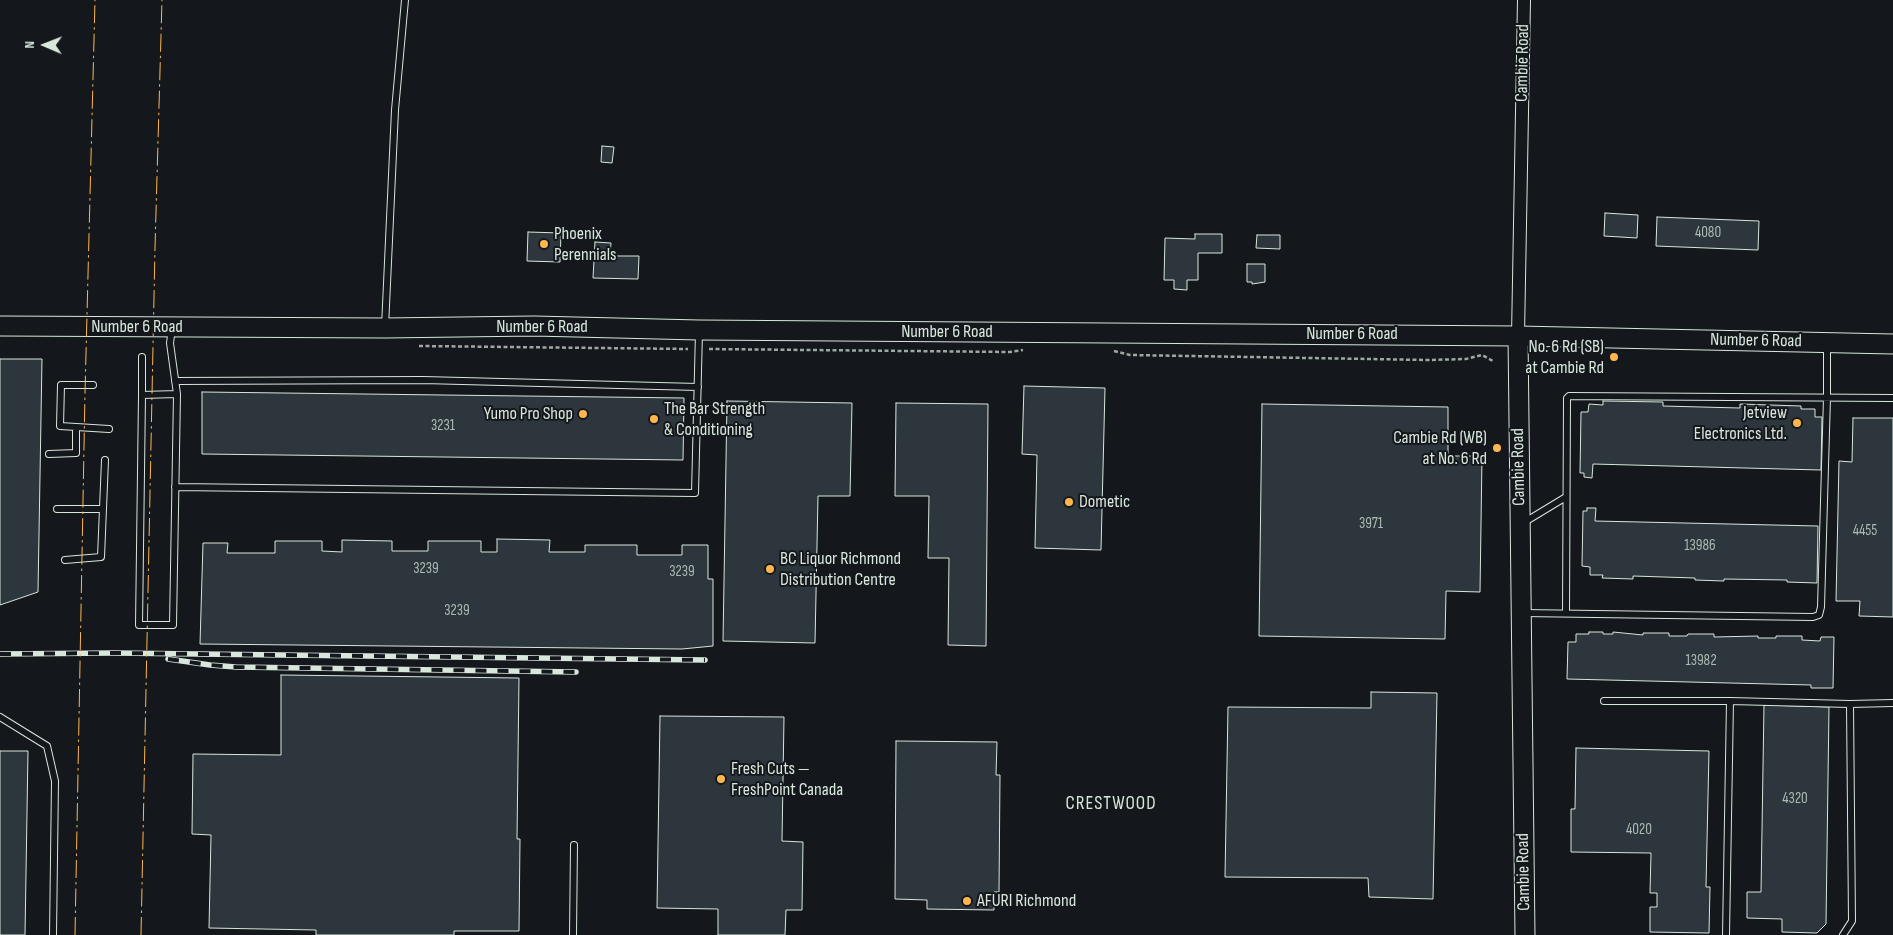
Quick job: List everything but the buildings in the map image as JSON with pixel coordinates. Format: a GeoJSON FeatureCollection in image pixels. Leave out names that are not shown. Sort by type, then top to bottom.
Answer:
{"type":"FeatureCollection","features":[{"type":"Feature","properties":{"kind":"main road","name":"Number 6 Road"},"geometry":{"type":"LineString","coordinates":[[0,326],[385,328],[534,326],[698,340],[1518,336],[1893,344]]}},
{"type":"Feature","properties":{"kind":"main road","name":"Cambie Road"},"geometry":{"type":"LineString","coordinates":[[1518,336],[1525,935]]}},
{"type":"Feature","properties":{"kind":"street","name":"Cambie Road"},"geometry":{"type":"LineString","coordinates":[[1518,336],[1524,0]]}},
{"type":"Feature","properties":{"kind":"lane"},"geometry":{"type":"LineString","coordinates":[[385,328],[395,110],[405,0]]}},
{"type":"Feature","properties":{"kind":"lane"},"geometry":{"type":"LineString","coordinates":[[142,358],[139,625],[173,625],[177,394],[170,343],[172,327]]}},
{"type":"Feature","properties":{"kind":"lane"},"geometry":{"type":"LineString","coordinates":[[175,487],[695,493],[698,340]]}},
{"type":"Feature","properties":{"kind":"lane"},"geometry":{"type":"LineString","coordinates":[[1521,613],[1813,617],[1819,615],[1821,608],[1827,343]]}},
{"type":"Feature","properties":{"kind":"lane"},"geometry":{"type":"LineString","coordinates":[[175,381],[423,380],[698,387]]}},
{"type":"Feature","properties":{"kind":"lane"},"geometry":{"type":"LineString","coordinates":[[93,385],[60,385],[60,426],[109,429]]}},
{"type":"Feature","properties":{"kind":"lane"},"geometry":{"type":"LineString","coordinates":[[142,395],[177,394]]}},
{"type":"Feature","properties":{"kind":"lane"},"geometry":{"type":"LineString","coordinates":[[1566,613],[1567,398],[1569,396],[1893,398]]}},
{"type":"Feature","properties":{"kind":"lane"},"geometry":{"type":"LineString","coordinates":[[49,454],[76,453],[76,427]]}},
{"type":"Feature","properties":{"kind":"lane"},"geometry":{"type":"LineString","coordinates":[[65,560],[101,557],[105,460]]}},
{"type":"Feature","properties":{"kind":"lane"},"geometry":{"type":"LineString","coordinates":[[1520,525],[1566,497]]}},
{"type":"Feature","properties":{"kind":"lane"},"geometry":{"type":"LineString","coordinates":[[57,509],[102,509]]}},
{"type":"Feature","properties":{"kind":"lane"},"geometry":{"type":"LineString","coordinates":[[1604,700],[1893,704]]}},
{"type":"Feature","properties":{"kind":"lane"},"geometry":{"type":"LineString","coordinates":[[1726,935],[1730,702]]}},
{"type":"Feature","properties":{"kind":"lane"},"geometry":{"type":"LineString","coordinates":[[1843,935],[1852,921],[1850,704]]}},
{"type":"Feature","properties":{"kind":"lane"},"geometry":{"type":"LineString","coordinates":[[0,717],[47,746],[55,781],[53,935]]}},
{"type":"Feature","properties":{"kind":"lane"},"geometry":{"type":"LineString","coordinates":[[574,845],[574,935]]}},
{"type":"Feature","properties":{"kind":"path"},"geometry":{"type":"LineString","coordinates":[[419,346],[698,340],[1010,352],[1032,350]]}},
{"type":"Feature","properties":{"kind":"path"},"geometry":{"type":"LineString","coordinates":[[1108,351],[1118,351],[1130,355],[1428,360],[1466,360],[1482,355],[1493,361]]}},
{"type":"Feature","properties":{"kind":"railway"},"geometry":{"type":"LineString","coordinates":[[0,654],[114,653],[705,660]]}},
{"type":"Feature","properties":{"kind":"railway"},"geometry":{"type":"LineString","coordinates":[[168,659],[236,667],[576,672]]}},
{"type":"Feature","properties":{"kind":"power"},"geometry":{"type":"LineString","coordinates":[[75,935],[85,393],[95,0]]}},
{"type":"Feature","properties":{"kind":"power"},"geometry":{"type":"LineString","coordinates":[[141,935],[162,0]]}},
{"type":"Feature","properties":{"kind":"place","name":"Phoenix Perennials"},"geometry":{"type":"Point","coordinates":[544,244]}},
{"type":"Feature","properties":{"kind":"place","name":"No. 6 Rd (SB) at Cambie Rd"},"geometry":{"type":"Point","coordinates":[1614,357]}},
{"type":"Feature","properties":{"kind":"place","name":"Yumo Pro Shop"},"geometry":{"type":"Point","coordinates":[583,414]}},
{"type":"Feature","properties":{"kind":"place","name":"The Bar Strength & Conditioning"},"geometry":{"type":"Point","coordinates":[654,419]}},
{"type":"Feature","properties":{"kind":"place","name":"Jetview Electronics Ltd."},"geometry":{"type":"Point","coordinates":[1797,423]}},
{"type":"Feature","properties":{"kind":"place","name":"Cambie Rd (WB) at No. 6 Rd"},"geometry":{"type":"Point","coordinates":[1497,448]}},
{"type":"Feature","properties":{"kind":"place","name":"Dometic"},"geometry":{"type":"Point","coordinates":[1069,502]}},
{"type":"Feature","properties":{"kind":"place","name":"BC Liquor Richmond Distribution Centre"},"geometry":{"type":"Point","coordinates":[770,569]}},
{"type":"Feature","properties":{"kind":"place","name":"Fresh Cuts — FreshPoint Canada"},"geometry":{"type":"Point","coordinates":[721,779]}},
{"type":"Feature","properties":{"kind":"place","name":"AFURI Richmond"},"geometry":{"type":"Point","coordinates":[967,901]}},
{"type":"Feature","properties":{"kind":"district","name":"CRESTWOOD"},"geometry":{"type":"Point","coordinates":[1111,804]}}]}
